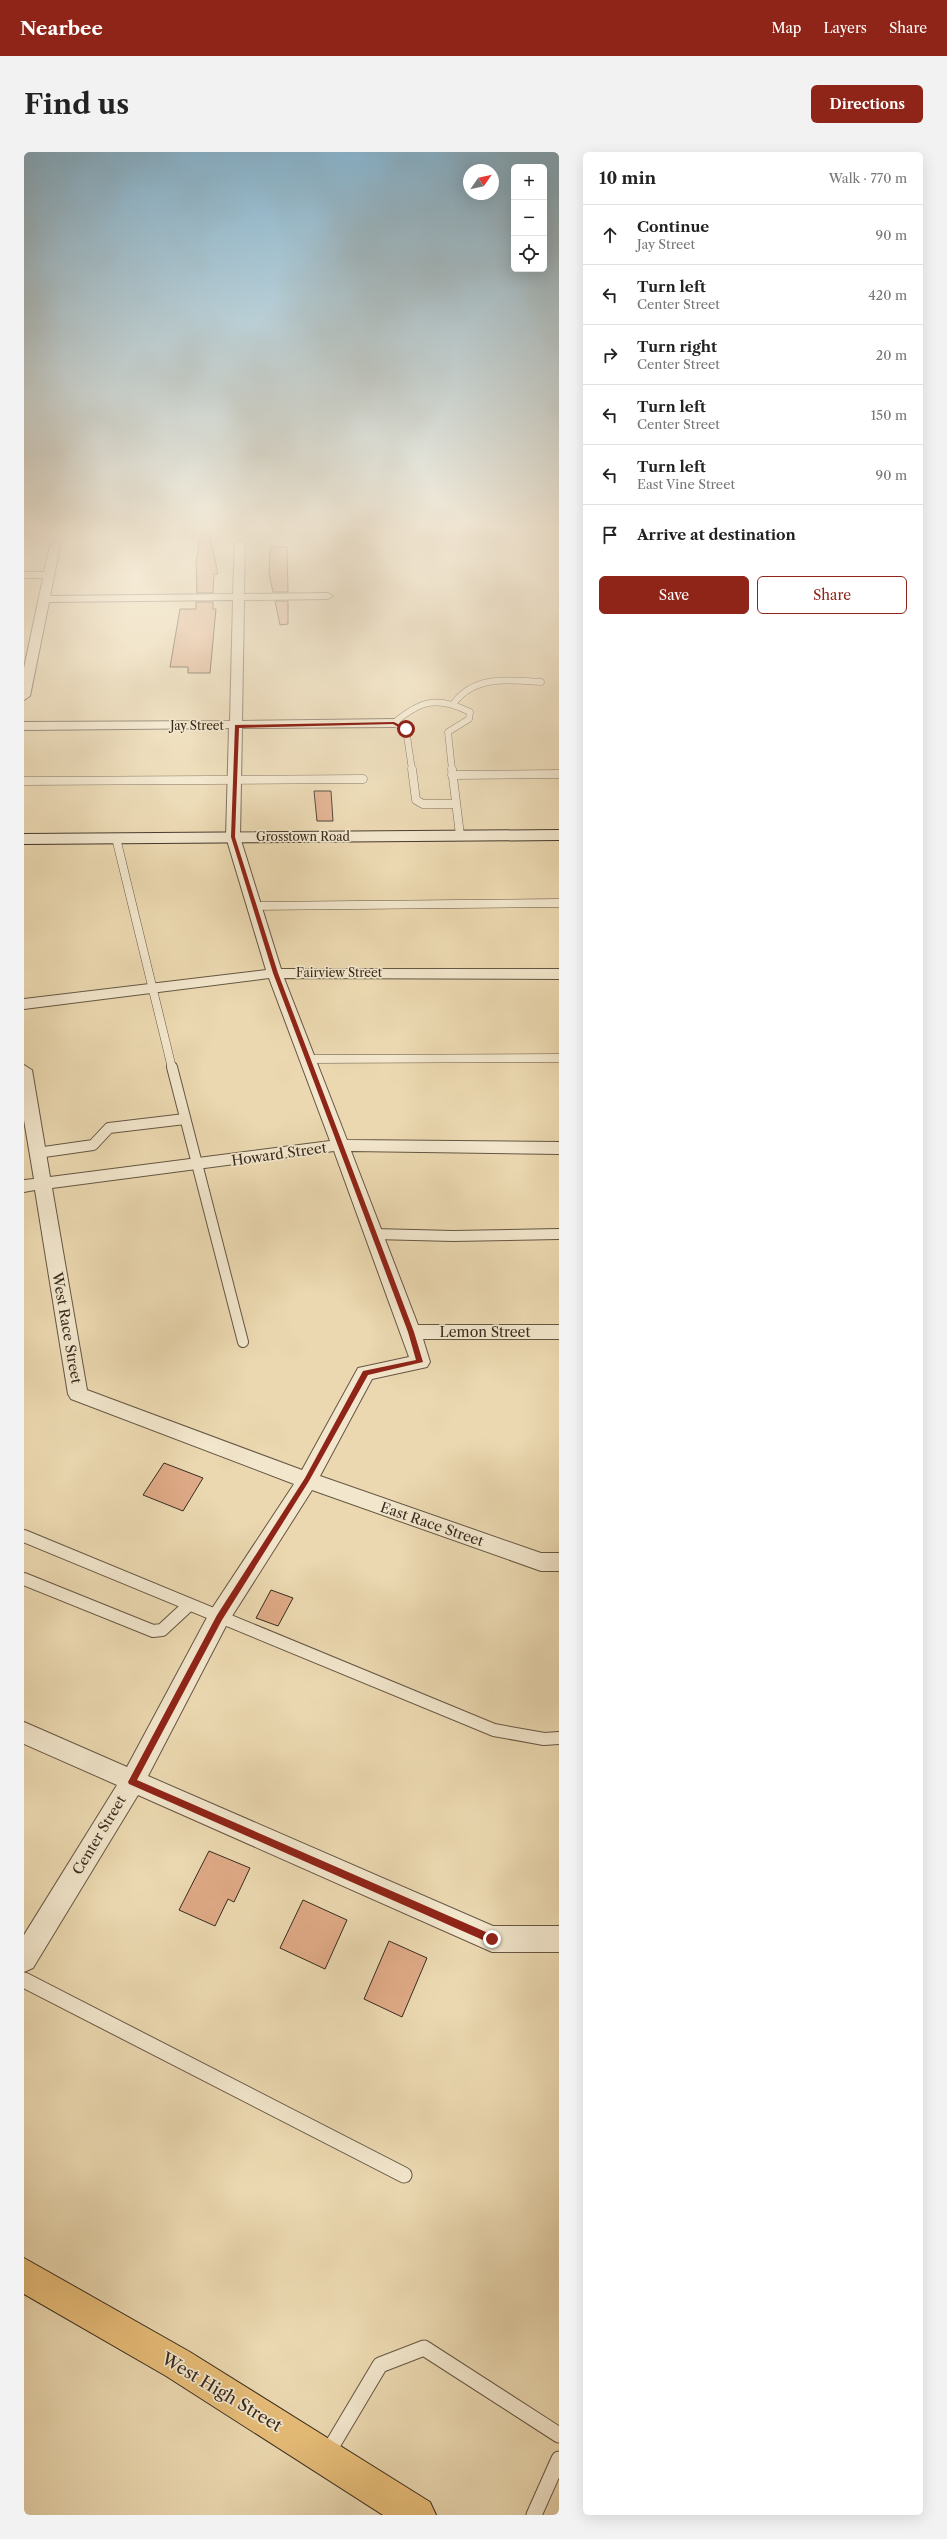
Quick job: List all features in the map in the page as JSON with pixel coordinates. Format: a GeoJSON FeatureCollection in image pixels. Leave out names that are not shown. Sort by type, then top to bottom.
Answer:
{"type":"FeatureCollection","features":[{"type":"Feature","properties":{"kind":"main road","name":"West High Street"},"geometry":{"type":"LineString","coordinates":[[24,2275],[178,2364],[326,2456],[417,2515]]}},
{"type":"Feature","properties":{"kind":"street"},"geometry":{"type":"LineString","coordinates":[[24,696],[36,642]]}},
{"type":"Feature","properties":{"kind":"street","name":"Center Street"},"geometry":{"type":"LineString","coordinates":[[24,1959],[132,1782],[219,1618],[307,1480],[365,1373],[420,1362],[411,1332],[275,973],[253,906],[233,837],[239,642]]}},
{"type":"Feature","properties":{"kind":"street","name":"Jay Street"},"geometry":{"type":"LineString","coordinates":[[24,726],[237,726],[394,723]]}},
{"type":"Feature","properties":{"kind":"street","name":"Grosstown Road"},"geometry":{"type":"LineString","coordinates":[[24,839],[559,835]]}},
{"type":"Feature","properties":{"kind":"street","name":"Fairview Street"},"geometry":{"type":"LineString","coordinates":[[24,1004],[275,973],[559,974]]}},
{"type":"Feature","properties":{"kind":"street","name":"West Race Street"},"geometry":{"type":"LineString","coordinates":[[24,1070],[38,1153],[33,1185],[78,1394],[307,1480]]}},
{"type":"Feature","properties":{"kind":"street","name":"Howard Street"},"geometry":{"type":"LineString","coordinates":[[33,1185],[196,1165],[340,1145],[559,1148]]}},
{"type":"Feature","properties":{"kind":"street","name":"Lemon Street"},"geometry":{"type":"LineString","coordinates":[[411,1332],[559,1332]]}},
{"type":"Feature","properties":{"kind":"street","name":"East Race Street"},"geometry":{"type":"LineString","coordinates":[[307,1480],[540,1562],[559,1562]]}},
{"type":"Feature","properties":{"kind":"street"},"geometry":{"type":"LineString","coordinates":[[24,1733],[132,1782],[492,1939],[559,1939]]}},
{"type":"Feature","properties":{"kind":"lane"},"geometry":{"type":"LineString","coordinates":[[454,702],[459,693],[476,684],[493,680],[541,682]]}},
{"type":"Feature","properties":{"kind":"lane"},"geometry":{"type":"LineString","coordinates":[[456,804],[423,804],[416,800],[406,729],[394,723],[420,704],[438,700],[454,702],[470,712],[469,719],[448,732],[460,836]]}},
{"type":"Feature","properties":{"kind":"lane"},"geometry":{"type":"LineString","coordinates":[[452,775],[559,774]]}},
{"type":"Feature","properties":{"kind":"lane"},"geometry":{"type":"LineString","coordinates":[[24,781],[363,779]]}},
{"type":"Feature","properties":{"kind":"lane"},"geometry":{"type":"LineString","coordinates":[[116,838],[196,1165],[243,1342]]}},
{"type":"Feature","properties":{"kind":"lane"},"geometry":{"type":"LineString","coordinates":[[253,906],[559,903]]}},
{"type":"Feature","properties":{"kind":"lane"},"geometry":{"type":"LineString","coordinates":[[308,1059],[559,1058]]}},
{"type":"Feature","properties":{"kind":"lane"},"geometry":{"type":"LineString","coordinates":[[38,1153],[94,1145],[109,1128],[185,1119]]}},
{"type":"Feature","properties":{"kind":"lane"},"geometry":{"type":"LineString","coordinates":[[374,1234],[453,1236],[559,1234]]}},
{"type":"Feature","properties":{"kind":"lane"},"geometry":{"type":"LineString","coordinates":[[24,1536],[219,1618],[494,1730],[544,1739],[559,1738]]}},
{"type":"Feature","properties":{"kind":"lane"},"geometry":{"type":"LineString","coordinates":[[24,1579],[153,1631],[162,1630],[189,1605]]}},
{"type":"Feature","properties":{"kind":"lane"},"geometry":{"type":"LineString","coordinates":[[24,1980],[404,2175]]}},
{"type":"Feature","properties":{"kind":"lane"},"geometry":{"type":"LineString","coordinates":[[326,2456],[380,2365],[424,2348],[559,2435]]}},
{"type":"Feature","properties":{"kind":"lane"},"geometry":{"type":"LineString","coordinates":[[534,2515],[559,2459]]}},
{"type":"Feature","properties":{"kind":"building"},"geometry":{"type":"Polygon","coordinates":[[[174,642],[213,642],[210,673],[188,673],[188,667],[170,667],[174,642]]]}},
{"type":"Feature","properties":{"kind":"building"},"geometry":{"type":"Polygon","coordinates":[[[314,791],[331,791],[333,821],[317,821],[314,791]]]}},
{"type":"Feature","properties":{"kind":"building"},"geometry":{"type":"Polygon","coordinates":[[[164,1463],[203,1478],[183,1511],[143,1495],[164,1463]]]}},
{"type":"Feature","properties":{"kind":"building"},"geometry":{"type":"Polygon","coordinates":[[[271,1590],[293,1598],[278,1626],[256,1618],[271,1590]]]}},
{"type":"Feature","properties":{"kind":"building"},"geometry":{"type":"Polygon","coordinates":[[[209,1851],[250,1868],[234,1902],[228,1899],[215,1926],[179,1910],[209,1851]]]}},
{"type":"Feature","properties":{"kind":"building"},"geometry":{"type":"Polygon","coordinates":[[[303,1900],[347,1920],[325,1969],[280,1948],[303,1900]]]}},
{"type":"Feature","properties":{"kind":"building"},"geometry":{"type":"Polygon","coordinates":[[[389,1941],[427,1958],[402,2017],[364,1999],[389,1941]]]}},
{"type":"Feature","properties":{"kind":"route"},"geometry":{"type":"LineString","coordinates":[[406,729],[394,723],[237,726],[233,837],[253,906],[275,973],[411,1332],[420,1362],[365,1373],[307,1480],[219,1618],[132,1782],[492,1939]]}}]}
